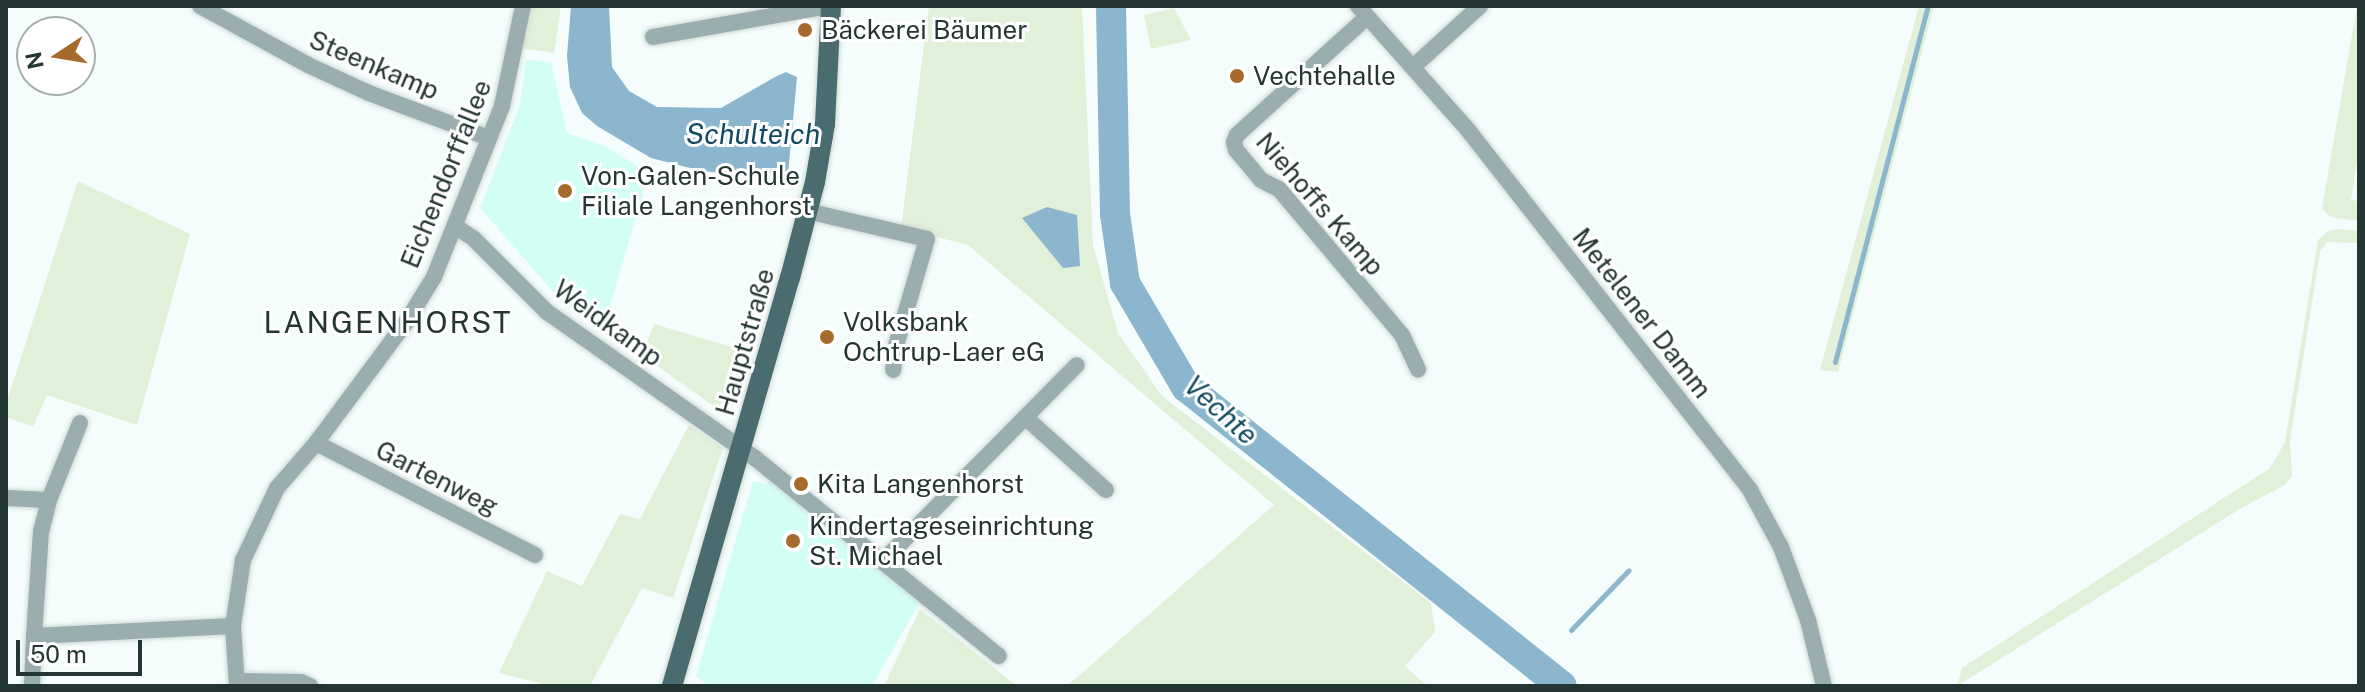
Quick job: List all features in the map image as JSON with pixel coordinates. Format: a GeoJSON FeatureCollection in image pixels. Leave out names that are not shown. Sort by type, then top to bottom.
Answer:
{"type":"FeatureCollection","features":[{"type":"Feature","properties":{"kind":"main road","name":"Hauptstraße"},"geometry":{"type":"LineString","coordinates":[[672,686],[807,211],[825,124],[829,6]]}},
{"type":"Feature","properties":{"kind":"street","name":"Steenkamp"},"geometry":{"type":"LineString","coordinates":[[200,6],[357,88],[489,138]]}},
{"type":"Feature","properties":{"kind":"street","name":"Eichendorffallee"},"geometry":{"type":"LineString","coordinates":[[237,683],[233,626],[243,560],[277,488],[316,443],[407,321],[434,277],[510,77],[523,6]]}},
{"type":"Feature","properties":{"kind":"street"},"geometry":{"type":"LineString","coordinates":[[653,37],[829,6]]}},
{"type":"Feature","properties":{"kind":"street"},"geometry":{"type":"LineString","coordinates":[[1413,67],[1480,6]]}},
{"type":"Feature","properties":{"kind":"street","name":"Metelener Damm"},"geometry":{"type":"LineString","coordinates":[[1362,11],[1468,130],[1750,490],[1781,547],[1808,620],[1824,686]]}},
{"type":"Feature","properties":{"kind":"street","name":"Niehoffs Kamp"},"geometry":{"type":"LineString","coordinates":[[1362,11],[1237,135],[1234,142],[1236,150],[1261,180],[1279,189],[1402,335],[1418,369]]}},
{"type":"Feature","properties":{"kind":"street"},"geometry":{"type":"LineString","coordinates":[[807,211],[927,239],[895,349],[893,370]]}},
{"type":"Feature","properties":{"kind":"street","name":"Weidkamp"},"geometry":{"type":"LineString","coordinates":[[455,226],[473,238],[547,312],[741,448],[884,560],[999,656]]}},
{"type":"Feature","properties":{"kind":"street"},"geometry":{"type":"LineString","coordinates":[[884,560],[1077,365]]}},
{"type":"Feature","properties":{"kind":"street"},"geometry":{"type":"LineString","coordinates":[[1025,417],[1106,490]]}},
{"type":"Feature","properties":{"kind":"street"},"geometry":{"type":"LineString","coordinates":[[32,686],[41,531],[49,500],[80,423]]}},
{"type":"Feature","properties":{"kind":"street","name":"Gartenweg"},"geometry":{"type":"LineString","coordinates":[[316,443],[535,555]]}},
{"type":"Feature","properties":{"kind":"street"},"geometry":{"type":"LineString","coordinates":[[6,498],[49,500]]}},
{"type":"Feature","properties":{"kind":"street"},"geometry":{"type":"LineString","coordinates":[[34,636],[233,626]]}},
{"type":"Feature","properties":{"kind":"street"},"geometry":{"type":"LineString","coordinates":[[237,683],[301,682],[310,686]]}},
{"type":"Feature","properties":{"kind":"shaded area"},"geometry":{"type":"Polygon","coordinates":[[[528,6],[561,6],[554,53],[521,48],[528,6]]]}},
{"type":"Feature","properties":{"kind":"shaded area"},"geometry":{"type":"Polygon","coordinates":[[[929,6],[1082,6],[1093,245],[1118,333],[1162,396],[1431,603],[1435,632],[1405,666],[1427,686],[1067,686],[1274,505],[968,245],[901,228],[929,6]]]}},
{"type":"Feature","properties":{"kind":"shaded area"},"geometry":{"type":"Polygon","coordinates":[[[1919,6],[1934,6],[1838,372],[1820,370],[1919,6]]]}},
{"type":"Feature","properties":{"kind":"shaded area"},"geometry":{"type":"Polygon","coordinates":[[[2357,6],[2359,149],[2351,200],[2359,201],[2359,221],[2330,217],[2322,208],[2357,6]]]}},
{"type":"Feature","properties":{"kind":"shaded area"},"geometry":{"type":"Polygon","coordinates":[[[1174,8],[1191,40],[1151,49],[1144,15],[1174,8]]]}},
{"type":"Feature","properties":{"kind":"shaded area","name":"Von-Galen-Schule Filiale Langenhorst"},"geometry":{"type":"Polygon","coordinates":[[[526,60],[551,62],[567,133],[605,146],[649,173],[603,329],[562,302],[480,208],[520,105],[526,60]]]}},
{"type":"Feature","properties":{"kind":"shaded area"},"geometry":{"type":"Polygon","coordinates":[[[78,181],[190,234],[137,425],[47,395],[33,427],[6,417],[6,404],[78,181]]]}},
{"type":"Feature","properties":{"kind":"shaded area"},"geometry":{"type":"Polygon","coordinates":[[[2328,231],[2359,231],[2359,243],[2327,242],[2320,252],[2290,441],[2292,476],[2285,485],[2243,507],[1957,686],[1962,668],[2270,468],[2285,442],[2318,240],[2328,231]]]}},
{"type":"Feature","properties":{"kind":"shaded area"},"geometry":{"type":"Polygon","coordinates":[[[654,324],[739,349],[719,410],[642,355],[654,324]]]}},
{"type":"Feature","properties":{"kind":"shaded area"},"geometry":{"type":"Polygon","coordinates":[[[689,425],[723,448],[673,598],[642,588],[590,686],[552,686],[499,673],[547,571],[582,586],[620,514],[640,519],[689,425]]]}},
{"type":"Feature","properties":{"kind":"shaded area","name":"Kindertageseinrichtung St. Michael"},"geometry":{"type":"Polygon","coordinates":[[[771,479],[922,598],[872,686],[709,686],[696,676],[753,481],[767,484],[771,479]]]}},
{"type":"Feature","properties":{"kind":"shaded area"},"geometry":{"type":"Polygon","coordinates":[[[920,609],[1017,686],[884,686],[920,609]]]}},
{"type":"Feature","properties":{"kind":"water","name":"Schulteich"},"geometry":{"type":"Polygon","coordinates":[[[571,6],[609,6],[612,67],[629,91],[657,107],[721,108],[786,72],[797,77],[788,174],[710,172],[686,167],[651,158],[597,126],[582,113],[570,87],[567,56],[571,6]]]}},
{"type":"Feature","properties":{"kind":"water"},"geometry":{"type":"Polygon","coordinates":[[[1047,207],[1077,215],[1080,266],[1063,268],[1022,218],[1047,207]]]}},
{"type":"Feature","properties":{"kind":"waterway","name":"Vechte"},"geometry":{"type":"LineString","coordinates":[[1111,6],[1115,214],[1125,283],[1186,387],[1562,686]]}},
{"type":"Feature","properties":{"kind":"waterway"},"geometry":{"type":"LineString","coordinates":[[1835,362],[1928,6]]}},
{"type":"Feature","properties":{"kind":"waterway"},"geometry":{"type":"LineString","coordinates":[[1571,630],[1629,570]]}},
{"type":"Feature","properties":{"kind":"place","name":"Bäckerei Bäumer"},"geometry":{"type":"Point","coordinates":[805,30]}},
{"type":"Feature","properties":{"kind":"place","name":"Vechtehalle"},"geometry":{"type":"Point","coordinates":[1237,76]}},
{"type":"Feature","properties":{"kind":"place","name":"Von-Galen-Schule Filiale Langenhorst"},"geometry":{"type":"Point","coordinates":[565,191]}},
{"type":"Feature","properties":{"kind":"place","name":"Volksbank Ochtrup-Laer eG"},"geometry":{"type":"Point","coordinates":[827,337]}},
{"type":"Feature","properties":{"kind":"place","name":"Kita Langenhorst"},"geometry":{"type":"Point","coordinates":[801,484]}},
{"type":"Feature","properties":{"kind":"place","name":"Kindertageseinrichtung St. Michael"},"geometry":{"type":"Point","coordinates":[793,541]}},
{"type":"Feature","properties":{"kind":"district","name":"LANGENHORST"},"geometry":{"type":"Point","coordinates":[388,322]}}]}
